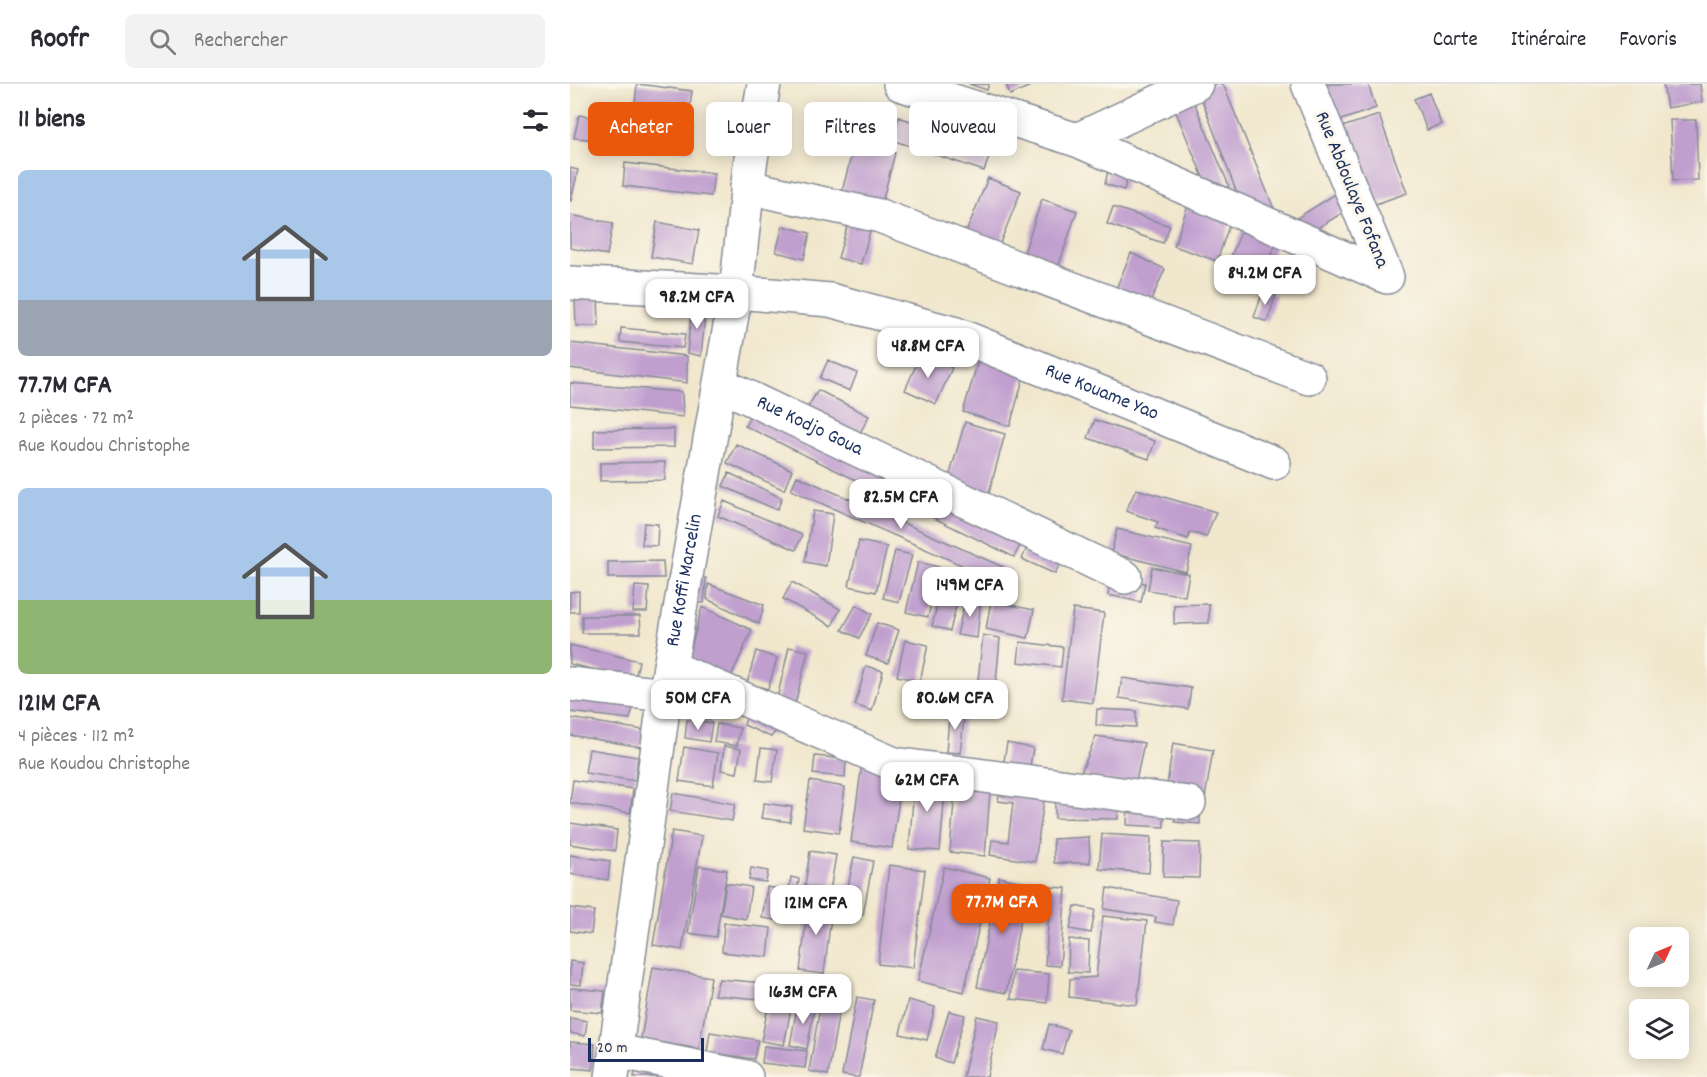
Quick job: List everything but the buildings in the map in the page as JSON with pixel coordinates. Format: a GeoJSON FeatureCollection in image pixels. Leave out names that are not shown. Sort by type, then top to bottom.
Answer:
{"type":"FeatureCollection","features":[{"type":"Feature","properties":{"kind":"street","name":"Rue Koffi Marcelin"},"geometry":{"type":"LineString","coordinates":[[614,1064],[668,681],[736,292],[747,188],[764,84]]}},
{"type":"Feature","properties":{"kind":"street","name":"Rue Abdoulaye Fofana"},"geometry":{"type":"LineString","coordinates":[[900,84],[1077,140],[1387,277],[1308,84]]}},
{"type":"Feature","properties":{"kind":"street"},"geometry":{"type":"LineString","coordinates":[[1077,140],[1196,84]]}},
{"type":"Feature","properties":{"kind":"street"},"geometry":{"type":"LineString","coordinates":[[747,188],[880,216],[1309,378]]}},
{"type":"Feature","properties":{"kind":"street","name":"Rue Kouame Yao"},"geometry":{"type":"LineString","coordinates":[[570,283],[736,292],[830,300],[956,334],[1274,463]]}},
{"type":"Feature","properties":{"kind":"street","name":"Rue Kodjo Goua"},"geometry":{"type":"LineString","coordinates":[[720,384],[1125,577]]}},
{"type":"Feature","properties":{"kind":"street"},"geometry":{"type":"LineString","coordinates":[[570,684],[668,681],[894,764],[1189,803]]}},
{"type":"Feature","properties":{"kind":"street"},"geometry":{"type":"LineString","coordinates":[[614,1064],[746,1077]]}}]}
